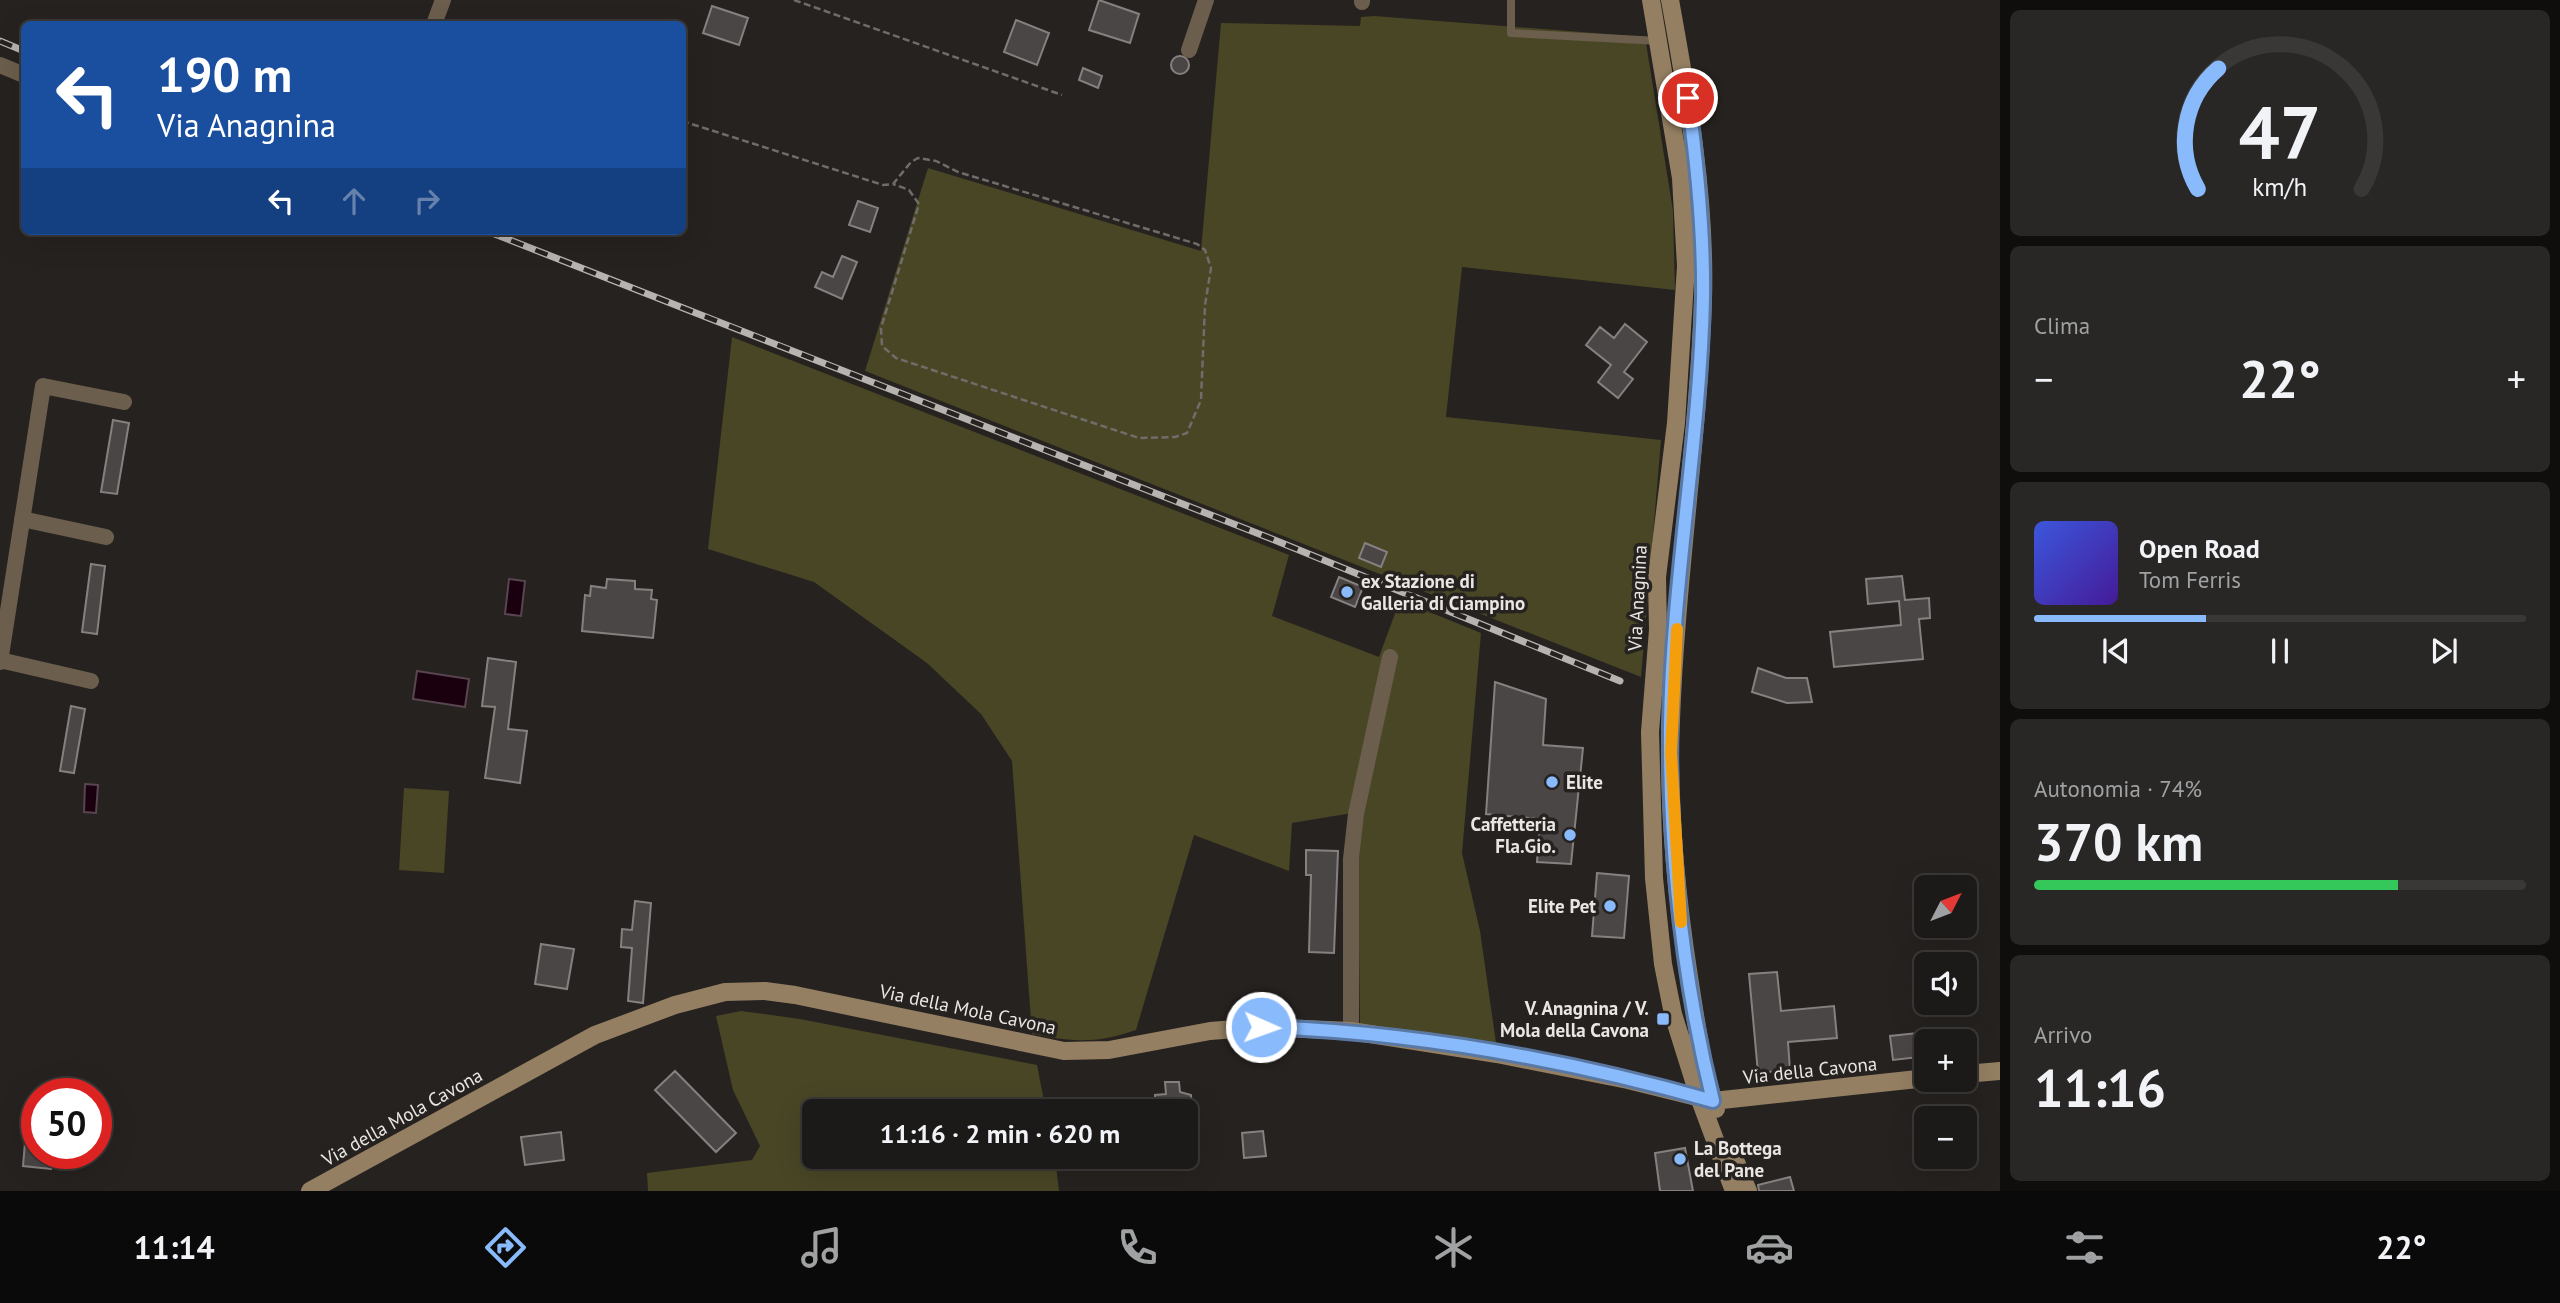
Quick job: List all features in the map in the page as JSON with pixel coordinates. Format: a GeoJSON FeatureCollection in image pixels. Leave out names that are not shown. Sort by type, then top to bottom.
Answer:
{"type":"FeatureCollection","features":[{"type":"Feature","properties":{"kind":"main road","name":"Via Anagnina"},"geometry":{"type":"LineString","coordinates":[[1651,0],[1681,178],[1686,293],[1676,423],[1657,577],[1658,630],[1650,732],[1656,899],[1665,975],[1676,1027],[1748,1191]]}},
{"type":"Feature","properties":{"kind":"main road","name":"Via Anagnina"},"geometry":{"type":"LineString","coordinates":[[1670,0],[1688,98],[1698,174],[1703,274],[1672,695],[1673,818],[1683,942],[1706,1099],[1734,1191]]}},
{"type":"Feature","properties":{"kind":"main road","name":"Via della Mola Cavona"},"geometry":{"type":"LineString","coordinates":[[310,1191],[595,1035],[675,1005],[725,992],[765,991],[795,995],[1064,1051],[1109,1050],[1227,1029],[1261,1027],[1351,1031],[1497,1054],[1628,1080],[1706,1099]]}},
{"type":"Feature","properties":{"kind":"main road"},"geometry":{"type":"LineString","coordinates":[[1977,1073],[2000,1070]]}},
{"type":"Feature","properties":{"kind":"main road","name":"Via della Cavona"},"geometry":{"type":"LineString","coordinates":[[1706,1099],[1914,1079]]}},
{"type":"Feature","properties":{"kind":"street"},"geometry":{"type":"LineString","coordinates":[[436,21],[443,0]]}},
{"type":"Feature","properties":{"kind":"street"},"geometry":{"type":"LineString","coordinates":[[1189,50],[1206,0]]}},
{"type":"Feature","properties":{"kind":"street"},"geometry":{"type":"LineString","coordinates":[[0,65],[21,74]]}},
{"type":"Feature","properties":{"kind":"street"},"geometry":{"type":"LineString","coordinates":[[91,681],[0,661],[43,386],[124,402]]}},
{"type":"Feature","properties":{"kind":"street"},"geometry":{"type":"LineString","coordinates":[[22,519],[106,537]]}},
{"type":"Feature","properties":{"kind":"street"},"geometry":{"type":"LineString","coordinates":[[1351,1031],[1352,859],[1356,814],[1390,657]]}},
{"type":"Feature","properties":{"kind":"street"},"geometry":{"type":"LineString","coordinates":[[1652,820],[1673,818]]}},
{"type":"Feature","properties":{"kind":"lane"},"geometry":{"type":"LineString","coordinates":[[1511,0],[1511,33],[1659,41]]}},
{"type":"Feature","properties":{"kind":"path"},"geometry":{"type":"LineString","coordinates":[[794,0],[1062,95]]}},
{"type":"Feature","properties":{"kind":"path"},"geometry":{"type":"LineString","coordinates":[[686,122],[872,183],[893,184],[913,193],[919,205],[879,339],[887,353],[928,370],[1139,438],[1175,437],[1187,433],[1201,400],[1205,305],[1211,268],[1205,250],[1191,241],[970,176],[926,158],[911,162],[893,184]]}},
{"type":"Feature","properties":{"kind":"shaded area"},"geometry":{"type":"Polygon","coordinates":[[[1361,17],[1645,37],[1673,211],[1675,290],[1462,267],[1446,417],[1661,440],[1641,677],[865,371],[928,168],[1201,251],[1221,23],[1360,26],[1361,17]]]}},
{"type":"Feature","properties":{"kind":"shaded area"},"geometry":{"type":"Polygon","coordinates":[[[732,337],[1289,555],[1272,616],[1379,657],[1400,600],[1481,633],[1462,853],[1480,931],[1496,1043],[1360,1024],[1358,868],[1364,811],[1292,823],[1289,871],[1194,835],[1136,1030],[1096,1040],[1060,1039],[1032,1034],[1012,761],[981,714],[927,663],[814,582],[708,549],[732,337]]]}},
{"type":"Feature","properties":{"kind":"shaded area"},"geometry":{"type":"Polygon","coordinates":[[[509,579],[525,581],[521,616],[505,614],[509,579]]]}},
{"type":"Feature","properties":{"kind":"shaded area"},"geometry":{"type":"Polygon","coordinates":[[[417,671],[469,679],[465,707],[413,699],[417,671]]]}},
{"type":"Feature","properties":{"kind":"shaded area"},"geometry":{"type":"Polygon","coordinates":[[[85,784],[98,785],[96,813],[84,812],[85,784]]]}},
{"type":"Feature","properties":{"kind":"shaded area"},"geometry":{"type":"Polygon","coordinates":[[[404,788],[449,791],[444,873],[399,870],[404,788]]]}},
{"type":"Feature","properties":{"kind":"shaded area"},"geometry":{"type":"Polygon","coordinates":[[[741,1011],[800,1019],[1037,1065],[1044,1099],[802,1099],[802,1169],[1056,1169],[1059,1191],[648,1191],[647,1173],[752,1160],[760,1146],[733,1090],[716,1016],[741,1011]]]}},
{"type":"Feature","properties":{"kind":"building"},"geometry":{"type":"Polygon","coordinates":[[[1099,0],[1139,14],[1130,43],[1089,30],[1099,0]]]}},
{"type":"Feature","properties":{"kind":"building"},"geometry":{"type":"Polygon","coordinates":[[[712,6],[748,18],[739,45],[703,33],[712,6]]]}},
{"type":"Feature","properties":{"kind":"building"},"geometry":{"type":"Polygon","coordinates":[[[1016,20],[1049,33],[1037,65],[1004,52],[1016,20]]]}},
{"type":"Feature","properties":{"kind":"building"},"geometry":{"type":"Polygon","coordinates":[[[1180,56],[1186,59],[1189,65],[1186,71],[1180,74],[1174,71],[1171,65],[1174,59],[1180,56]]]}},
{"type":"Feature","properties":{"kind":"building"},"geometry":{"type":"Polygon","coordinates":[[[1083,68],[1102,76],[1098,88],[1079,80],[1083,68]]]}},
{"type":"Feature","properties":{"kind":"building"},"geometry":{"type":"Polygon","coordinates":[[[858,201],[878,208],[870,232],[849,225],[858,201]]]}},
{"type":"Feature","properties":{"kind":"building"},"geometry":{"type":"Polygon","coordinates":[[[842,256],[857,262],[842,299],[815,287],[822,272],[833,277],[842,256]]]}},
{"type":"Feature","properties":{"kind":"building"},"geometry":{"type":"Polygon","coordinates":[[[1625,324],[1647,342],[1624,372],[1633,379],[1618,398],[1598,382],[1611,365],[1586,345],[1600,327],[1614,338],[1625,324]]]}},
{"type":"Feature","properties":{"kind":"building"},"geometry":{"type":"Polygon","coordinates":[[[113,420],[129,423],[117,494],[101,492],[113,420]]]}},
{"type":"Feature","properties":{"kind":"building"},"geometry":{"type":"Polygon","coordinates":[[[1365,543],[1387,552],[1381,567],[1359,558],[1365,543]]]}},
{"type":"Feature","properties":{"kind":"building"},"geometry":{"type":"Polygon","coordinates":[[[91,564],[105,566],[97,634],[82,632],[91,564]]]}},
{"type":"Feature","properties":{"kind":"building"},"geometry":{"type":"Polygon","coordinates":[[[1902,576],[1905,600],[1929,598],[1930,618],[1919,619],[1923,659],[1834,667],[1830,632],[1901,625],[1899,601],[1868,604],[1866,579],[1902,576]]]}},
{"type":"Feature","properties":{"kind":"building","name":"ex Stazione di Galleria di Ciampino"},"geometry":{"type":"Polygon","coordinates":[[[1339,577],[1363,587],[1355,607],[1331,597],[1339,577]]]}},
{"type":"Feature","properties":{"kind":"building"},"geometry":{"type":"Polygon","coordinates":[[[607,579],[635,581],[635,589],[652,590],[651,599],[657,600],[653,638],[582,631],[585,595],[590,596],[591,586],[606,588],[607,579]]]}},
{"type":"Feature","properties":{"kind":"building"},"geometry":{"type":"Polygon","coordinates":[[[488,658],[516,662],[508,729],[527,731],[520,783],[485,778],[495,707],[482,706],[488,658]]]}},
{"type":"Feature","properties":{"kind":"building"},"geometry":{"type":"Polygon","coordinates":[[[1758,668],[1786,678],[1807,678],[1812,702],[1787,703],[1752,692],[1758,668]]]}},
{"type":"Feature","properties":{"kind":"building"},"geometry":{"type":"Polygon","coordinates":[[[1495,682],[1546,699],[1543,745],[1583,748],[1571,864],[1537,862],[1540,819],[1486,814],[1495,682]]]}},
{"type":"Feature","properties":{"kind":"building"},"geometry":{"type":"Polygon","coordinates":[[[71,706],[85,709],[74,773],[60,771],[71,706]]]}},
{"type":"Feature","properties":{"kind":"building"},"geometry":{"type":"Polygon","coordinates":[[[1306,850],[1338,851],[1334,953],[1309,952],[1311,875],[1306,875],[1306,850]]]}},
{"type":"Feature","properties":{"kind":"building","name":"Elite Pet"},"geometry":{"type":"Polygon","coordinates":[[[1597,873],[1629,876],[1624,938],[1592,936],[1597,873]]]}},
{"type":"Feature","properties":{"kind":"building"},"geometry":{"type":"Polygon","coordinates":[[[635,901],[651,903],[643,1003],[628,1001],[632,948],[621,947],[622,929],[632,930],[635,901]]]}},
{"type":"Feature","properties":{"kind":"building"},"geometry":{"type":"Polygon","coordinates":[[[541,944],[574,949],[567,989],[535,984],[541,944]]]}},
{"type":"Feature","properties":{"kind":"building"},"geometry":{"type":"Polygon","coordinates":[[[1777,972],[1781,1011],[1834,1006],[1837,1038],[1788,1042],[1790,1070],[1758,1073],[1749,974],[1777,972]]]}},
{"type":"Feature","properties":{"kind":"building"},"geometry":{"type":"Polygon","coordinates":[[[1914,1033],[1914,1058],[1893,1060],[1890,1036],[1914,1033]]]}},
{"type":"Feature","properties":{"kind":"building"},"geometry":{"type":"Polygon","coordinates":[[[675,1071],[736,1133],[716,1152],[655,1090],[675,1071]]]}},
{"type":"Feature","properties":{"kind":"building"},"geometry":{"type":"Polygon","coordinates":[[[1165,1082],[1179,1082],[1180,1092],[1191,1095],[1191,1099],[1155,1099],[1155,1095],[1166,1094],[1165,1082]]]}},
{"type":"Feature","properties":{"kind":"building"},"geometry":{"type":"Polygon","coordinates":[[[1263,1131],[1266,1156],[1244,1158],[1242,1133],[1263,1131]]]}},
{"type":"Feature","properties":{"kind":"building"},"geometry":{"type":"Polygon","coordinates":[[[561,1132],[564,1160],[525,1165],[521,1137],[561,1132]]]}},
{"type":"Feature","properties":{"kind":"building"},"geometry":{"type":"Polygon","coordinates":[[[1685,1148],[1693,1191],[1660,1191],[1655,1153],[1685,1148]]]}},
{"type":"Feature","properties":{"kind":"building"},"geometry":{"type":"Polygon","coordinates":[[[1790,1177],[1794,1191],[1759,1191],[1758,1185],[1790,1177]]]}},
{"type":"Feature","properties":{"kind":"railway"},"geometry":{"type":"LineString","coordinates":[[0,41],[21,50]]}},
{"type":"Feature","properties":{"kind":"railway"},"geometry":{"type":"LineString","coordinates":[[497,235],[1272,539],[1620,681]]}},
{"type":"Feature","properties":{"kind":"slow traffic"},"geometry":{"type":"LineString","coordinates":[[1677,629],[1670,724],[1675,869],[1681,922]]}},
{"type":"Feature","properties":{"kind":"place","name":"ex Stazione di Galleria di Ciampino"},"geometry":{"type":"Point","coordinates":[1347,592]}},
{"type":"Feature","properties":{"kind":"place","name":"Elite"},"geometry":{"type":"Point","coordinates":[1552,782]}},
{"type":"Feature","properties":{"kind":"place","name":"Caffetteria Fla.Gio."},"geometry":{"type":"Point","coordinates":[1570,835]}},
{"type":"Feature","properties":{"kind":"place","name":"Elite Pet"},"geometry":{"type":"Point","coordinates":[1610,906]}},
{"type":"Feature","properties":{"kind":"place","name":"V. Anagnina / V. Mola della Cavona"},"geometry":{"type":"Point","coordinates":[1663,1019]}},
{"type":"Feature","properties":{"kind":"place","name":"La Bottega del Pane"},"geometry":{"type":"Point","coordinates":[1680,1159]}},
{"type":"Feature","properties":{"kind":"route"},"geometry":{"type":"LineString","coordinates":[[1261,1027],[1377,1034],[1520,1058],[1713,1101],[1701,1056],[1683,942],[1675,869],[1671,783],[1672,681],[1703,300],[1698,174],[1688,98]]}}]}
